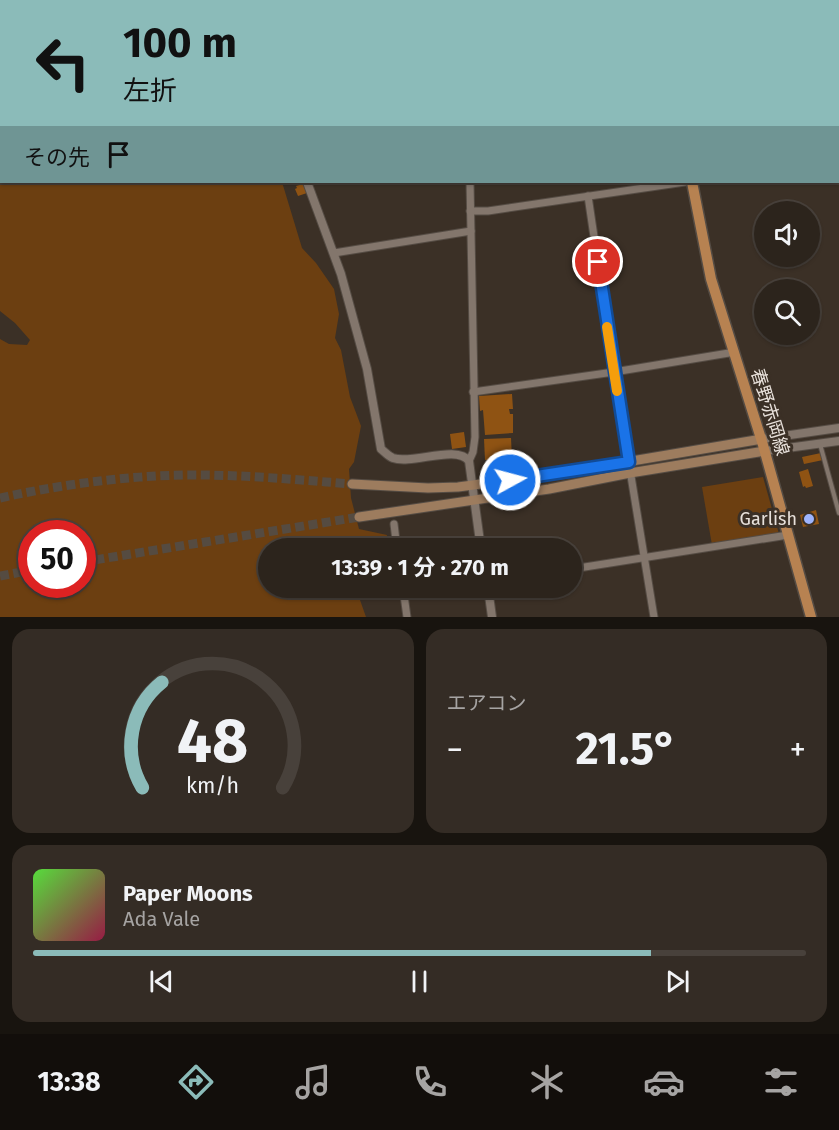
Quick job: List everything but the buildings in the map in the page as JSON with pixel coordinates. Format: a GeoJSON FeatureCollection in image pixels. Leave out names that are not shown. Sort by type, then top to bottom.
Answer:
{"type":"FeatureCollection","features":[{"type":"Feature","properties":{"kind":"main road","name":"春野赤岡線"},"geometry":{"type":"LineString","coordinates":[[692,183],[711,279],[762,439],[811,617]]}},
{"type":"Feature","properties":{"kind":"main road"},"geometry":{"type":"LineString","coordinates":[[352,484],[428,488],[472,485],[549,476],[762,439]]}},
{"type":"Feature","properties":{"kind":"main road"},"geometry":{"type":"LineString","coordinates":[[359,517],[549,489],[765,451]]}},
{"type":"Feature","properties":{"kind":"street"},"geometry":{"type":"LineString","coordinates":[[307,183],[341,274],[367,369],[381,448],[395,459],[454,454],[464,455],[469,461]]}},
{"type":"Feature","properties":{"kind":"street"},"geometry":{"type":"LineString","coordinates":[[470,183],[475,437],[469,461],[479,538]]}},
{"type":"Feature","properties":{"kind":"street"},"geometry":{"type":"LineString","coordinates":[[470,211],[488,211],[678,183]]}},
{"type":"Feature","properties":{"kind":"street"},"geometry":{"type":"LineString","coordinates":[[588,196],[654,617]]}},
{"type":"Feature","properties":{"kind":"street"},"geometry":{"type":"LineString","coordinates":[[334,253],[471,231]]}},
{"type":"Feature","properties":{"kind":"street"},"geometry":{"type":"LineString","coordinates":[[473,392],[735,352]]}},
{"type":"Feature","properties":{"kind":"street"},"geometry":{"type":"LineString","coordinates":[[762,439],[839,428]]}},
{"type":"Feature","properties":{"kind":"street"},"geometry":{"type":"LineString","coordinates":[[765,451],[839,441]]}},
{"type":"Feature","properties":{"kind":"street"},"geometry":{"type":"LineString","coordinates":[[394,524],[396,538]]}},
{"type":"Feature","properties":{"kind":"street"},"geometry":{"type":"LineString","coordinates":[[582,567],[788,535]]}},
{"type":"Feature","properties":{"kind":"street"},"geometry":{"type":"LineString","coordinates":[[404,598],[407,617]]}},
{"type":"Feature","properties":{"kind":"street"},"geometry":{"type":"LineString","coordinates":[[489,598],[492,617]]}},
{"type":"Feature","properties":{"kind":"lane"},"geometry":{"type":"LineString","coordinates":[[820,443],[839,513]]}},
{"type":"Feature","properties":{"kind":"shaded area"},"geometry":{"type":"Polygon","coordinates":[[[0,183],[282,183],[302,248],[316,263],[334,289],[339,314],[335,338],[341,350],[350,397],[361,426],[354,462],[349,469],[351,498],[359,529],[387,535],[387,538],[258,538],[258,598],[359,598],[366,617],[0,617],[0,339],[9,344],[27,345],[30,340],[0,311],[0,183]]]}},
{"type":"Feature","properties":{"kind":"shaded area"},"geometry":{"type":"Polygon","coordinates":[[[763,477],[779,534],[712,545],[702,487],[763,477]]]}},
{"type":"Feature","properties":{"kind":"tunnel"},"geometry":{"type":"LineString","coordinates":[[0,498],[97,481],[171,475],[235,476],[352,484]]}},
{"type":"Feature","properties":{"kind":"tunnel"},"geometry":{"type":"LineString","coordinates":[[96,560],[359,517]]}},
{"type":"Feature","properties":{"kind":"tunnel"},"geometry":{"type":"LineString","coordinates":[[0,576],[18,573]]}},
{"type":"Feature","properties":{"kind":"slow traffic"},"geometry":{"type":"LineString","coordinates":[[607,327],[617,391]]}},
{"type":"Feature","properties":{"kind":"place","name":"Garlish"},"geometry":{"type":"Point","coordinates":[809,519]}},
{"type":"Feature","properties":{"kind":"route"},"geometry":{"type":"LineString","coordinates":[[510,480],[549,476],[629,462],[598,262]]}}]}
